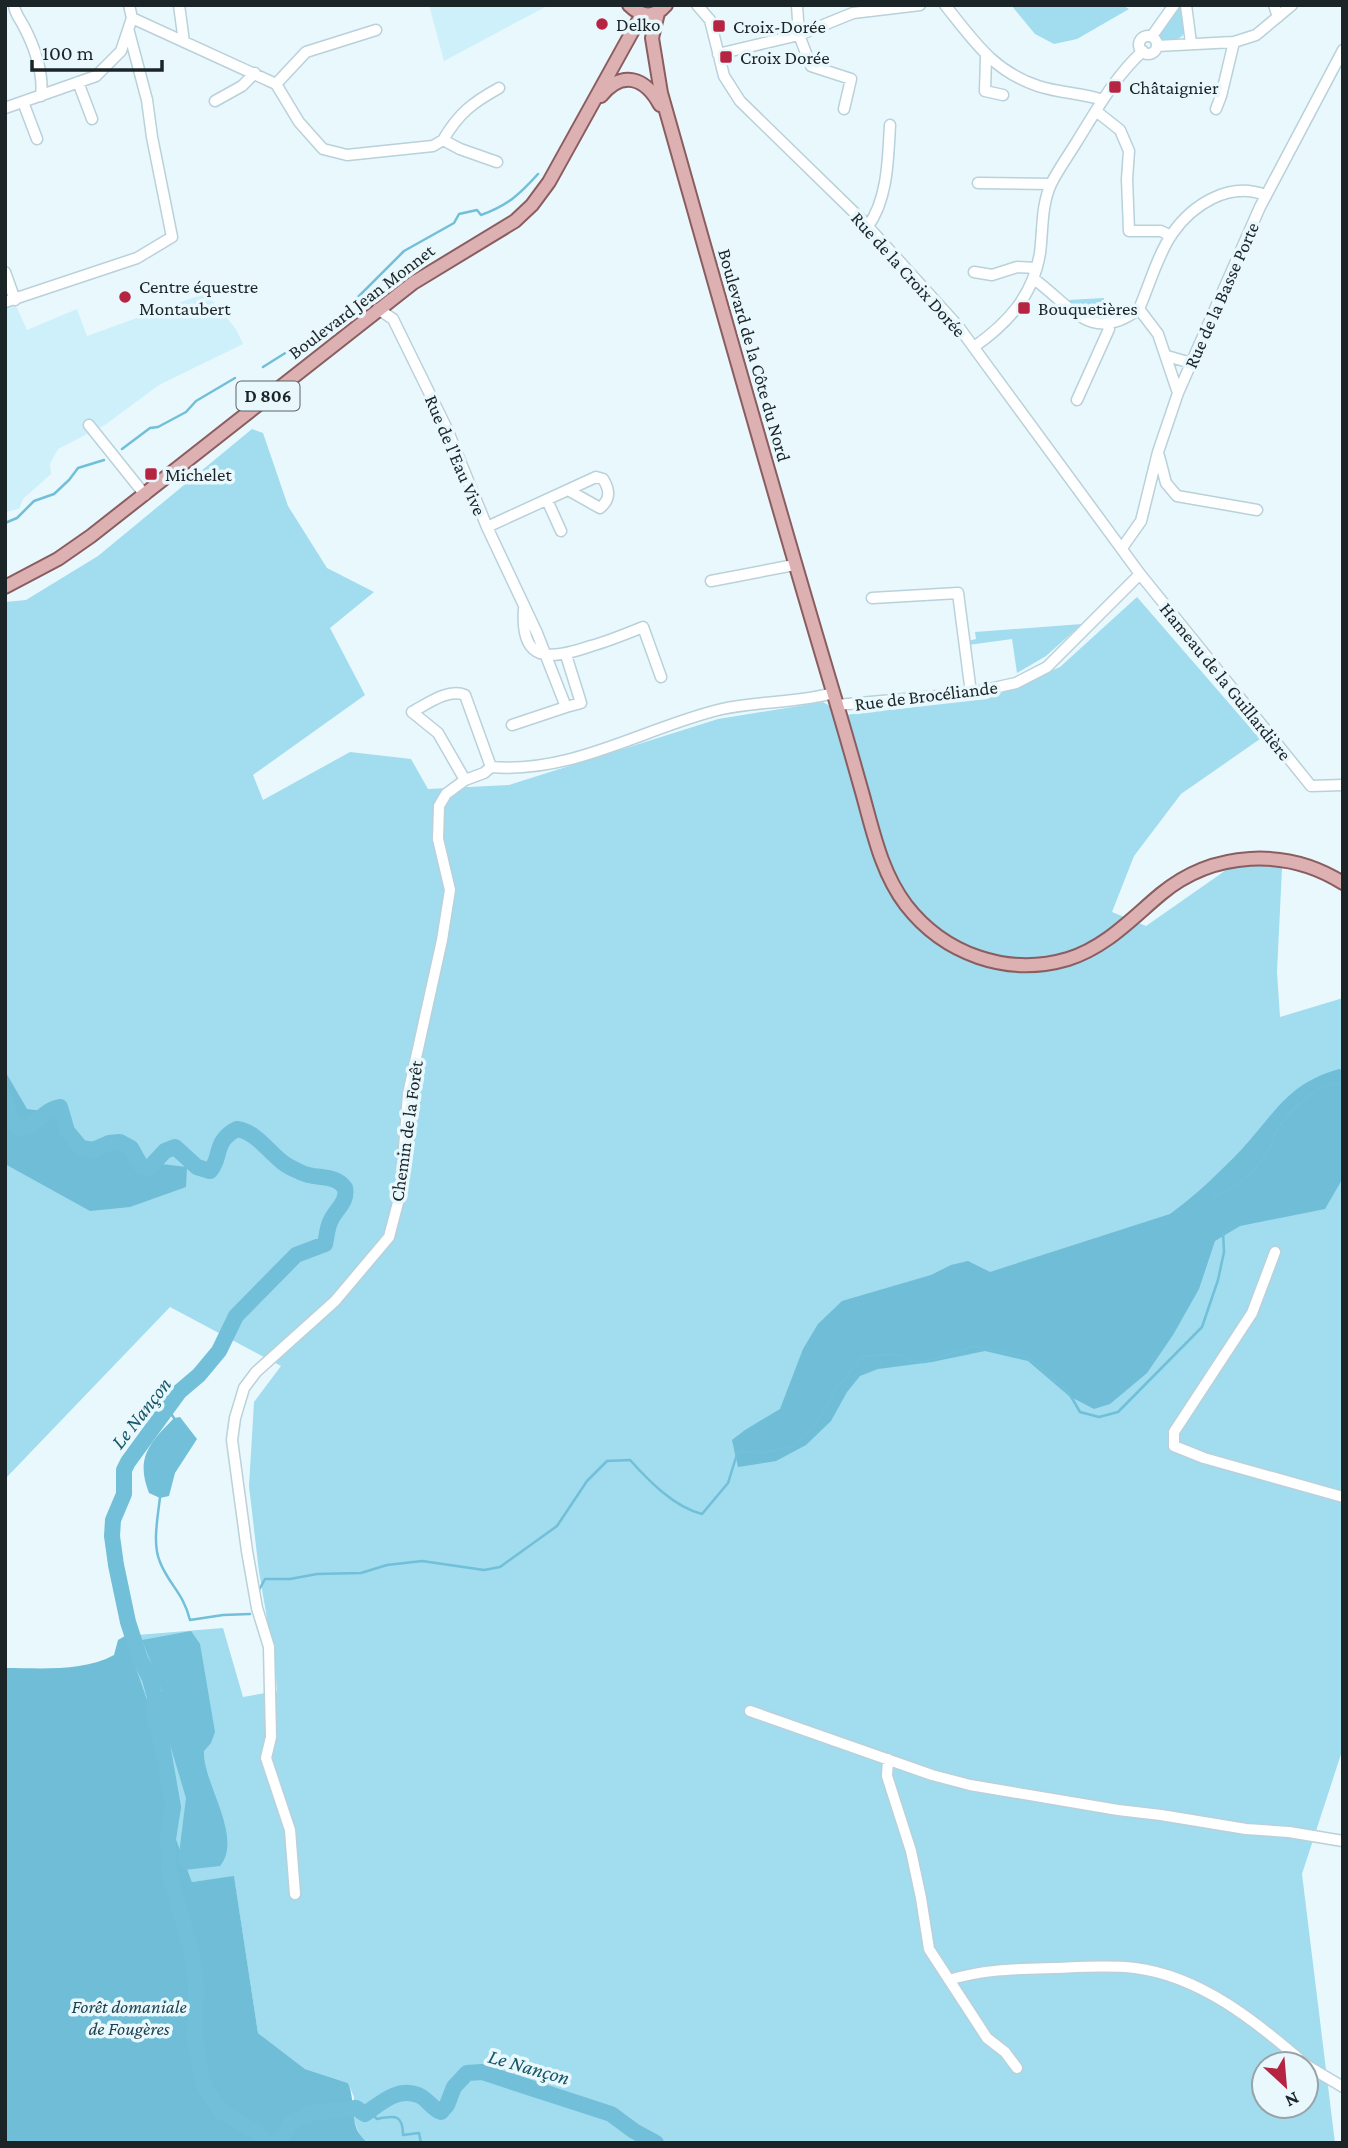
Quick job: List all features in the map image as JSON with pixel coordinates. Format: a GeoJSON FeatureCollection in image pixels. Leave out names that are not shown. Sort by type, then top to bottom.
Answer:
{"type":"FeatureCollection","features":[{"type":"Feature","properties":{"kind":"main road"},"geometry":{"type":"LineString","coordinates":[[629,5],[642,14],[662,9]]}},
{"type":"Feature","properties":{"kind":"main road","name":"Boulevard de la Côte du Nord"},"geometry":{"type":"LineString","coordinates":[[662,9],[652,38],[661,93],[877,848],[889,879],[918,920],[934,934],[965,953],[988,960],[1039,965],[1094,949],[1184,878],[1232,860],[1282,859],[1318,870],[1343,883]]}},
{"type":"Feature","properties":{"kind":"main road","name":"Boulevard Jean Monnet"},"geometry":{"type":"LineString","coordinates":[[5,587],[58,559],[145,495],[378,309],[445,261],[515,221],[537,199],[558,168],[592,101],[620,57],[642,14]]}},
{"type":"Feature","properties":{"kind":"main road"},"geometry":{"type":"LineString","coordinates":[[558,168],[603,92],[627,78],[645,84],[656,97],[670,124]]}},
{"type":"Feature","properties":{"kind":"street"},"geometry":{"type":"LineString","coordinates":[[14,5],[15,14],[23,23],[32,45],[43,80],[41,96]]}},
{"type":"Feature","properties":{"kind":"street"},"geometry":{"type":"LineString","coordinates":[[5,108],[96,76],[121,51],[132,18],[129,5]]}},
{"type":"Feature","properties":{"kind":"street"},"geometry":{"type":"LineString","coordinates":[[179,5],[184,42]]}},
{"type":"Feature","properties":{"kind":"street","name":"Rue de la Croix Dorée"},"geometry":{"type":"LineString","coordinates":[[697,5],[710,20],[724,76],[740,101],[868,226],[974,347],[1122,548]]}},
{"type":"Feature","properties":{"kind":"street"},"geometry":{"type":"LineString","coordinates":[[797,5],[799,35],[811,66],[851,79],[844,109]]}},
{"type":"Feature","properties":{"kind":"street"},"geometry":{"type":"LineString","coordinates":[[718,54],[799,35],[853,13],[920,5]]}},
{"type":"Feature","properties":{"kind":"street"},"geometry":{"type":"LineString","coordinates":[[945,5],[986,57],[1002,70],[1039,87],[1103,100]]}},
{"type":"Feature","properties":{"kind":"street"},"geometry":{"type":"LineString","coordinates":[[1174,5],[1154,41],[1150,53],[1143,51],[1140,46],[1145,36],[1154,41],[1234,42],[1256,35],[1292,5]]}},
{"type":"Feature","properties":{"kind":"street"},"geometry":{"type":"LineString","coordinates":[[1186,5],[1191,43]]}},
{"type":"Feature","properties":{"kind":"street"},"geometry":{"type":"LineString","coordinates":[[1274,5],[1278,17]]}},
{"type":"Feature","properties":{"kind":"street"},"geometry":{"type":"LineString","coordinates":[[132,18],[276,84],[299,122],[323,149],[346,155],[433,146],[443,140],[458,116],[471,104],[499,88]]}},
{"type":"Feature","properties":{"kind":"street"},"geometry":{"type":"LineString","coordinates":[[276,84],[306,52],[376,30]]}},
{"type":"Feature","properties":{"kind":"street"},"geometry":{"type":"LineString","coordinates":[[5,272],[10,301],[137,258],[172,237],[147,100],[129,32]]}},
{"type":"Feature","properties":{"kind":"street"},"geometry":{"type":"LineString","coordinates":[[1216,109],[1234,42]]}},
{"type":"Feature","properties":{"kind":"street","name":"Rue de la Basse Porte"},"geometry":{"type":"LineString","coordinates":[[1122,548],[1141,521],[1158,452],[1178,393],[1265,195],[1343,50]]}},
{"type":"Feature","properties":{"kind":"street"},"geometry":{"type":"LineString","coordinates":[[974,347],[997,331],[1012,314],[1034,279],[1044,205],[1051,184],[1103,100],[1131,62],[1143,51]]}},
{"type":"Feature","properties":{"kind":"street"},"geometry":{"type":"LineString","coordinates":[[986,57],[985,91],[1003,95]]}},
{"type":"Feature","properties":{"kind":"street"},"geometry":{"type":"LineString","coordinates":[[215,101],[242,86],[255,73]]}},
{"type":"Feature","properties":{"kind":"street"},"geometry":{"type":"LineString","coordinates":[[78,82],[92,118]]}},
{"type":"Feature","properties":{"kind":"street"},"geometry":{"type":"LineString","coordinates":[[23,102],[37,139]]}},
{"type":"Feature","properties":{"kind":"street"},"geometry":{"type":"LineString","coordinates":[[1096,111],[1120,130],[1129,151],[1129,232],[1161,231],[1171,236]]}},
{"type":"Feature","properties":{"kind":"street"},"geometry":{"type":"LineString","coordinates":[[868,226],[880,204],[888,160],[890,125]]}},
{"type":"Feature","properties":{"kind":"street"},"geometry":{"type":"LineString","coordinates":[[443,140],[497,162]]}},
{"type":"Feature","properties":{"kind":"street"},"geometry":{"type":"LineString","coordinates":[[978,183],[1051,184]]}},
{"type":"Feature","properties":{"kind":"street"},"geometry":{"type":"LineString","coordinates":[[1034,279],[1076,316],[1108,324],[1124,320],[1139,309],[1171,236],[1194,210],[1213,197],[1239,190],[1265,195]]}},
{"type":"Feature","properties":{"kind":"street"},"geometry":{"type":"LineString","coordinates":[[974,272],[992,275],[1017,267],[1036,268]]}},
{"type":"Feature","properties":{"kind":"street","name":"Rue de l'Eau Vive"},"geometry":{"type":"LineString","coordinates":[[378,309],[393,319],[447,429],[487,527],[547,657],[565,708]]}},
{"type":"Feature","properties":{"kind":"street"},"geometry":{"type":"LineString","coordinates":[[1139,309],[1158,334],[1178,393]]}},
{"type":"Feature","properties":{"kind":"street"},"geometry":{"type":"LineString","coordinates":[[1077,400],[1109,329],[1108,324]]}},
{"type":"Feature","properties":{"kind":"street"},"geometry":{"type":"LineString","coordinates":[[1167,356],[1191,363]]}},
{"type":"Feature","properties":{"kind":"street"},"geometry":{"type":"LineString","coordinates":[[89,425],[145,495]]}},
{"type":"Feature","properties":{"kind":"street"},"geometry":{"type":"LineString","coordinates":[[1158,452],[1166,482],[1177,496],[1257,510]]}},
{"type":"Feature","properties":{"kind":"street"},"geometry":{"type":"LineString","coordinates":[[487,527],[568,490]]}},
{"type":"Feature","properties":{"kind":"street"},"geometry":{"type":"LineString","coordinates":[[547,500],[561,531]]}},
{"type":"Feature","properties":{"kind":"street","name":"Hameau de la Guillardière"},"geometry":{"type":"LineString","coordinates":[[1122,548],[1311,786],[1343,785]]}},
{"type":"Feature","properties":{"kind":"street"},"geometry":{"type":"LineString","coordinates":[[711,582],[794,565]]}},
{"type":"Feature","properties":{"kind":"street","name":"Rue de Brocéliande"},"geometry":{"type":"LineString","coordinates":[[835,699],[971,693],[1016,683],[1047,667],[1140,574]]}},
{"type":"Feature","properties":{"kind":"street"},"geometry":{"type":"LineString","coordinates":[[872,598],[958,593],[971,693]]}},
{"type":"Feature","properties":{"kind":"street"},"geometry":{"type":"LineString","coordinates":[[547,657],[566,655],[643,628],[661,677]]}},
{"type":"Feature","properties":{"kind":"street"},"geometry":{"type":"LineString","coordinates":[[512,725],[581,703],[566,655]]}},
{"type":"Feature","properties":{"kind":"street"},"geometry":{"type":"LineString","coordinates":[[465,780],[438,733],[412,712],[446,694],[458,692],[465,695],[491,767]]}},
{"type":"Feature","properties":{"kind":"street","name":"Chemin de la Forêt"},"geometry":{"type":"LineString","coordinates":[[295,1894],[290,1830],[266,1758],[271,1737],[269,1647],[257,1608],[247,1551],[232,1440],[233,1429],[244,1388],[256,1372],[335,1301],[389,1237],[401,1191],[408,1094],[442,940],[450,890],[438,839],[439,806],[446,794],[465,780],[484,773],[491,767],[528,767],[568,761],[722,709],[835,699]]}},
{"type":"Feature","properties":{"kind":"street"},"geometry":{"type":"LineString","coordinates":[[1275,1252],[1252,1313],[1174,1432],[1174,1446],[1204,1458],[1343,1497]]}},
{"type":"Feature","properties":{"kind":"street"},"geometry":{"type":"LineString","coordinates":[[750,1711],[970,1785],[1118,1810],[1343,1841]]}},
{"type":"Feature","properties":{"kind":"street"},"geometry":{"type":"LineString","coordinates":[[888,1759],[887,1776],[911,1851],[929,1949],[987,2038],[1005,2052],[1017,2068]]}},
{"type":"Feature","properties":{"kind":"street"},"geometry":{"type":"LineString","coordinates":[[948,1980],[996,1969],[1111,1966],[1137,1968],[1168,1975],[1204,1990],[1289,2050]]}},
{"type":"Feature","properties":{"kind":"street"},"geometry":{"type":"LineString","coordinates":[[1320,2074],[1343,2087]]}},
{"type":"Feature","properties":{"kind":"shaded area"},"geometry":{"type":"Polygon","coordinates":[[[429,5],[549,5],[444,61],[429,5]]]}},
{"type":"Feature","properties":{"kind":"shaded area"},"geometry":{"type":"Polygon","coordinates":[[[1011,5],[1122,5],[1129,9],[1077,39],[1054,44],[1035,34],[1011,5]]]}},
{"type":"Feature","properties":{"kind":"shaded area"},"geometry":{"type":"Polygon","coordinates":[[[1180,5],[1185,5],[1184,33],[1176,39],[1158,40],[1158,32],[1180,5]]]}},
{"type":"Feature","properties":{"kind":"shaded area"},"geometry":{"type":"Polygon","coordinates":[[[206,293],[236,329],[243,344],[159,385],[105,425],[58,449],[50,464],[51,474],[23,499],[19,509],[5,512],[5,306],[15,303],[27,330],[77,309],[87,336],[206,293]]]}},
{"type":"Feature","properties":{"kind":"shaded area"},"geometry":{"type":"Polygon","coordinates":[[[1104,298],[1104,317],[1079,308],[1068,300],[1104,298]]]}},
{"type":"Feature","properties":{"kind":"shaded area"},"geometry":{"type":"Polygon","coordinates":[[[252,429],[263,433],[288,506],[327,568],[374,592],[330,628],[365,695],[253,775],[263,800],[350,752],[411,759],[428,789],[509,785],[718,719],[823,702],[845,715],[987,699],[1060,667],[1137,597],[1260,739],[1181,794],[1134,856],[1112,912],[1146,926],[1229,868],[1254,865],[1282,868],[1277,972],[1280,1017],[1343,998],[1343,1748],[1302,1874],[1335,2143],[370,2143],[360,2136],[352,2115],[354,2097],[348,2083],[305,2069],[258,2033],[234,1877],[192,1882],[173,1831],[159,1734],[125,1636],[223,1628],[243,1697],[277,1691],[249,1486],[254,1402],[281,1366],[170,1307],[5,1479],[5,602],[26,600],[98,556],[252,429]]]}},
{"type":"Feature","properties":{"kind":"shaded area"},"geometry":{"type":"Polygon","coordinates":[[[1082,624],[1046,656],[1017,673],[1012,639],[968,645],[968,641],[976,639],[975,632],[1082,624]]]}},
{"type":"Feature","properties":{"kind":"shaded area"},"geometry":{"type":"Polygon","coordinates":[[[180,1417],[197,1439],[175,1473],[169,1496],[160,1498],[149,1493],[144,1460],[158,1435],[174,1418],[180,1417]]]}},
{"type":"Feature","properties":{"kind":"shaded area"},"geometry":{"type":"Polygon","coordinates":[[[191,1631],[200,1644],[215,1732],[204,1751],[205,1764],[225,1825],[227,1840],[226,1854],[220,1866],[184,1870],[178,1862],[186,1798],[162,1718],[162,1691],[142,1640],[191,1631]]]}},
{"type":"Feature","properties":{"kind":"green space"},"geometry":{"type":"Polygon","coordinates":[[[1343,1070],[1343,1178],[1325,1209],[1240,1226],[1215,1241],[1199,1289],[1173,1335],[1147,1373],[1110,1404],[1094,1409],[1069,1396],[1028,1361],[985,1351],[878,1369],[860,1376],[847,1392],[831,1421],[806,1445],[776,1461],[738,1467],[732,1440],[780,1409],[803,1349],[818,1324],[842,1301],[931,1275],[951,1265],[968,1261],[990,1272],[1170,1214],[1225,1167],[1294,1091],[1321,1075],[1343,1070]]]}},
{"type":"Feature","properties":{"kind":"green space"},"geometry":{"type":"Polygon","coordinates":[[[5,1071],[27,1109],[58,1113],[74,1135],[89,1145],[114,1137],[130,1145],[144,1162],[187,1167],[186,1187],[130,1207],[90,1211],[5,1164],[5,1071]]]}},
{"type":"Feature","properties":{"kind":"green space","name":"Forêt domaniale de Fougères"},"geometry":{"type":"Polygon","coordinates":[[[125,1636],[159,1734],[173,1831],[192,1882],[234,1876],[258,2033],[305,2069],[348,2083],[355,2124],[358,2132],[370,2143],[5,2143],[5,1668],[61,1668],[89,1664],[114,1655],[118,1640],[125,1636]]]}},
{"type":"Feature","properties":{"kind":"waterway"},"geometry":{"type":"LineString","coordinates":[[263,367],[340,315],[404,251],[454,223],[459,214],[477,210],[481,215],[506,203],[538,174]]}},
{"type":"Feature","properties":{"kind":"waterway"},"geometry":{"type":"LineString","coordinates":[[122,449],[150,428],[158,427],[186,412],[196,401],[235,378]]}},
{"type":"Feature","properties":{"kind":"waterway"},"geometry":{"type":"LineString","coordinates":[[5,523],[17,518],[34,501],[54,494],[78,468],[104,460]]}},
{"type":"Feature","properties":{"kind":"waterway"},"geometry":{"type":"LineString","coordinates":[[1213,1202],[1213,1196],[1237,1185],[1256,1167],[1267,1153],[1281,1124],[1300,1103],[1325,1087],[1343,1083]]}},
{"type":"Feature","properties":{"kind":"waterway","name":"Le Nançon"},"geometry":{"type":"LineString","coordinates":[[5,1100],[11,1120],[18,1128],[29,1126],[49,1111],[60,1107],[67,1131],[81,1148],[93,1150],[109,1143],[120,1142],[131,1148],[141,1166],[149,1168],[165,1151],[175,1147],[197,1167],[210,1171],[224,1139],[237,1129],[256,1138],[288,1166],[306,1174],[336,1180],[345,1188],[345,1197],[330,1223],[325,1244],[296,1255],[236,1316],[219,1351],[199,1375],[179,1392],[128,1462],[124,1470],[124,1494],[113,1520],[116,1565],[128,1622],[155,1697],[155,1722],[162,1744],[173,1807],[168,1839],[169,1871],[194,1963],[195,2037],[202,2079],[221,2112],[257,2132],[265,2143]]}},
{"type":"Feature","properties":{"kind":"waterway"},"geometry":{"type":"LineString","coordinates":[[259,1590],[265,1579],[361,1573],[387,1565],[422,1561],[484,1570],[500,1567],[557,1526],[587,1481],[607,1461],[630,1460],[672,1499],[702,1514],[728,1483],[738,1451],[764,1453],[793,1446],[818,1421],[835,1390],[863,1356],[899,1354],[910,1361],[924,1362],[975,1346],[1028,1357],[1069,1393],[1080,1412],[1099,1417],[1118,1412],[1202,1327],[1218,1280],[1224,1252],[1223,1232]]}},
{"type":"Feature","properties":{"kind":"waterway"},"geometry":{"type":"LineString","coordinates":[[167,1408],[174,1418]]}},
{"type":"Feature","properties":{"kind":"waterway"},"geometry":{"type":"LineString","coordinates":[[160,1497],[156,1547],[164,1570],[184,1602],[190,1620],[250,1614]]}},
{"type":"Feature","properties":{"kind":"waterway","name":"Le Nançon"},"geometry":{"type":"LineString","coordinates":[[275,2143],[283,2136],[290,2123],[311,2113],[356,2108],[365,2114],[390,2097],[403,2093],[421,2096],[441,2112],[454,2087],[467,2073],[482,2072],[611,2114],[656,2143]]}},
{"type":"Feature","properties":{"kind":"waterway"},"geometry":{"type":"LineString","coordinates":[[369,2111],[377,2119],[397,2118],[402,2124],[403,2135],[419,2133],[421,2143]]}},
{"type":"Feature","properties":{"kind":"place","name":"Delko"},"geometry":{"type":"Point","coordinates":[602,24]}},
{"type":"Feature","properties":{"kind":"place","name":"Croix-Dorée"},"geometry":{"type":"Point","coordinates":[719,26]}},
{"type":"Feature","properties":{"kind":"place","name":"Croix Dorée"},"geometry":{"type":"Point","coordinates":[726,57]}},
{"type":"Feature","properties":{"kind":"place","name":"Châtaignier"},"geometry":{"type":"Point","coordinates":[1115,87]}},
{"type":"Feature","properties":{"kind":"place","name":"Centre équestre Montaubert"},"geometry":{"type":"Point","coordinates":[125,297]}},
{"type":"Feature","properties":{"kind":"place","name":"Bouquetières"},"geometry":{"type":"Point","coordinates":[1024,308]}},
{"type":"Feature","properties":{"kind":"place","name":"Michelet"},"geometry":{"type":"Point","coordinates":[151,474]}}]}
